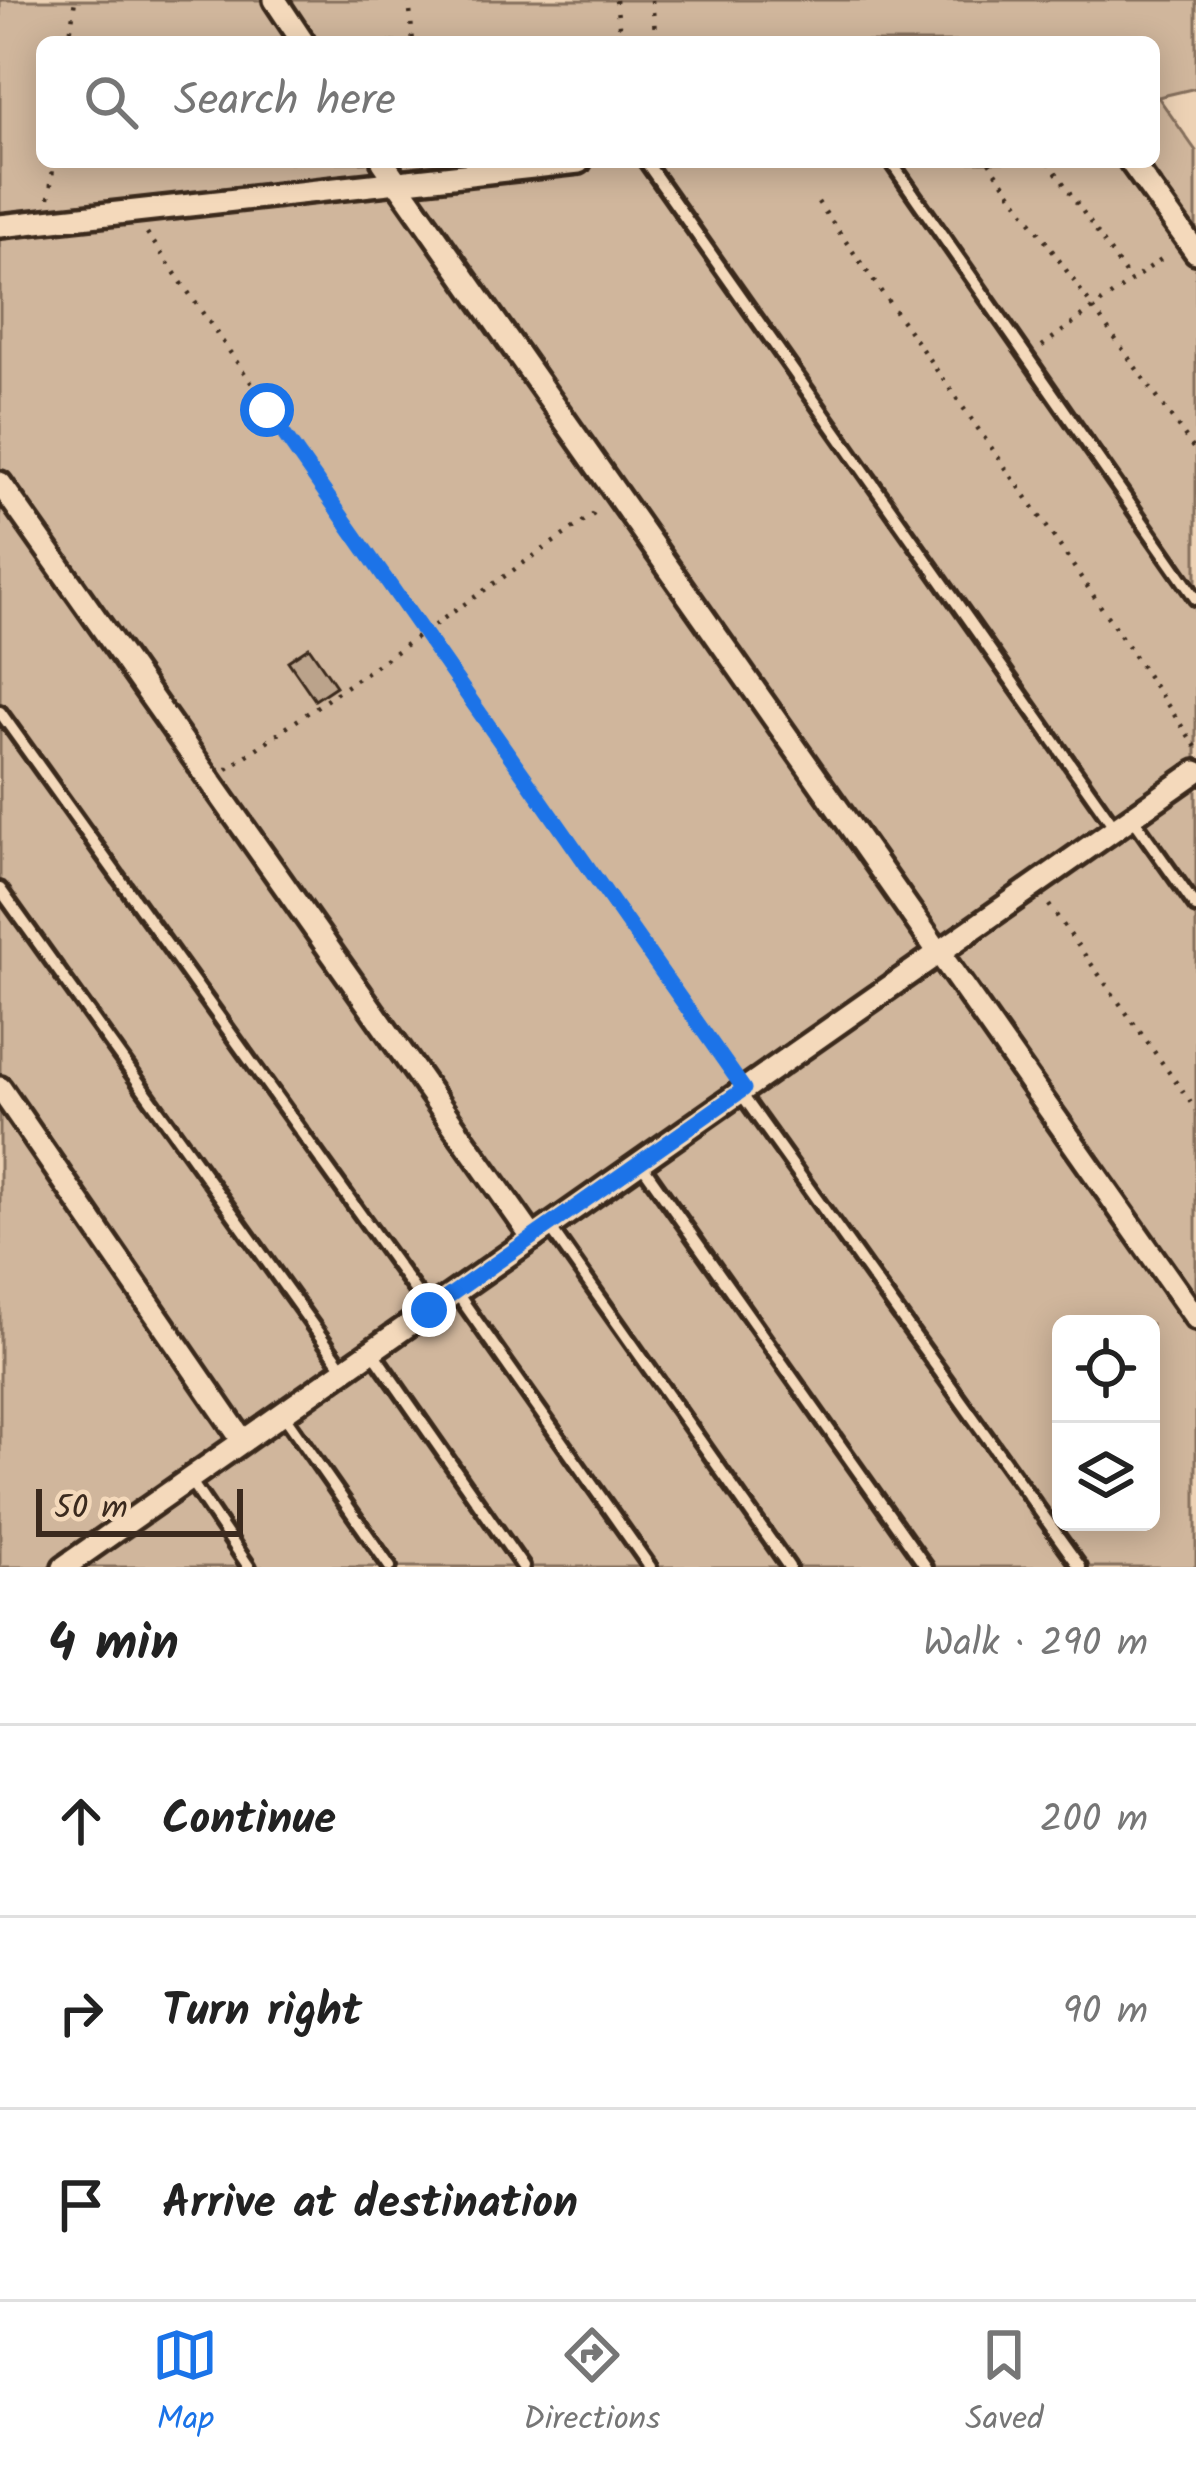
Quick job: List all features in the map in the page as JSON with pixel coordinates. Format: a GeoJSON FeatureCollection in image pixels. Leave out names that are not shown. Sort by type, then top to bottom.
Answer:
{"type":"FeatureCollection","features":[{"type":"Feature","properties":{"kind":"street"},"geometry":{"type":"LineString","coordinates":[[275,0],[299,36]]}},
{"type":"Feature","properties":{"kind":"street"},"geometry":{"type":"LineString","coordinates":[[387,168],[1196,1318]]}},
{"type":"Feature","properties":{"kind":"street"},"geometry":{"type":"LineString","coordinates":[[0,226],[524,168]]}},
{"type":"Feature","properties":{"kind":"street"},"geometry":{"type":"LineString","coordinates":[[1135,168],[1192,246]]}},
{"type":"Feature","properties":{"kind":"street"},"geometry":{"type":"LineString","coordinates":[[0,483],[541,1232]]}},
{"type":"Feature","properties":{"kind":"street"},"geometry":{"type":"LineString","coordinates":[[64,1567],[1196,772]]}},
{"type":"Feature","properties":{"kind":"street"},"geometry":{"type":"LineString","coordinates":[[0,1088],[243,1441]]}},
{"type":"Feature","properties":{"kind":"lane"},"geometry":{"type":"LineString","coordinates":[[650,168],[1124,823],[1196,907]]}},
{"type":"Feature","properties":{"kind":"lane"},"geometry":{"type":"LineString","coordinates":[[895,168],[1196,599]]}},
{"type":"Feature","properties":{"kind":"lane"},"geometry":{"type":"LineString","coordinates":[[0,712],[429,1310]]}},
{"type":"Feature","properties":{"kind":"lane"},"geometry":{"type":"LineString","coordinates":[[0,889],[345,1370]]}},
{"type":"Feature","properties":{"kind":"lane"},"geometry":{"type":"LineString","coordinates":[[742,1091],[1079,1567]]}},
{"type":"Feature","properties":{"kind":"lane"},"geometry":{"type":"LineString","coordinates":[[640,1162],[926,1567]]}},
{"type":"Feature","properties":{"kind":"lane"},"geometry":{"type":"LineString","coordinates":[[541,1232],[789,1567]]}},
{"type":"Feature","properties":{"kind":"lane"},"geometry":{"type":"LineString","coordinates":[[456,1292],[650,1567]]}},
{"type":"Feature","properties":{"kind":"lane"},"geometry":{"type":"LineString","coordinates":[[372,1351],[523,1567]]}},
{"type":"Feature","properties":{"kind":"lane"},"geometry":{"type":"LineString","coordinates":[[283,1414],[390,1567]]}},
{"type":"Feature","properties":{"kind":"lane"},"geometry":{"type":"LineString","coordinates":[[189,1479],[249,1567]]}},
{"type":"Feature","properties":{"kind":"path"},"geometry":{"type":"LineString","coordinates":[[71,36],[75,0]]}},
{"type":"Feature","properties":{"kind":"path"},"geometry":{"type":"LineString","coordinates":[[409,0],[412,36]]}},
{"type":"Feature","properties":{"kind":"path"},"geometry":{"type":"LineString","coordinates":[[616,0],[620,36]]}},
{"type":"Feature","properties":{"kind":"path"},"geometry":{"type":"LineString","coordinates":[[652,0],[655,36]]}},
{"type":"Feature","properties":{"kind":"path"},"geometry":{"type":"LineString","coordinates":[[46,221],[53,168]]}},
{"type":"Feature","properties":{"kind":"path"},"geometry":{"type":"LineString","coordinates":[[993,168],[1196,452]]}},
{"type":"Feature","properties":{"kind":"path"},"geometry":{"type":"LineString","coordinates":[[1053,168],[1130,281]]}},
{"type":"Feature","properties":{"kind":"path"},"geometry":{"type":"LineString","coordinates":[[818,202],[1196,747]]}},
{"type":"Feature","properties":{"kind":"path"},"geometry":{"type":"LineString","coordinates":[[133,213],[742,1091]]}},
{"type":"Feature","properties":{"kind":"path"},"geometry":{"type":"LineString","coordinates":[[1027,357],[1130,281],[1192,246]]}},
{"type":"Feature","properties":{"kind":"path"},"geometry":{"type":"LineString","coordinates":[[212,780],[617,499]]}},
{"type":"Feature","properties":{"kind":"path"},"geometry":{"type":"LineString","coordinates":[[1035,885],[1196,1110]]}},
{"type":"Feature","properties":{"kind":"shaded area"},"geometry":{"type":"Polygon","coordinates":[[[0,0],[1196,0],[1196,88],[1160,97],[1160,36],[36,36],[36,168],[1160,168],[1160,100],[1196,151],[1196,1567],[0,1567],[0,0]]]}},
{"type":"Feature","properties":{"kind":"building"},"geometry":{"type":"Polygon","coordinates":[[[309,647],[336,686],[315,700],[288,661],[309,647]]]}},
{"type":"Feature","properties":{"kind":"route"},"geometry":{"type":"LineString","coordinates":[[267,410],[744,1089],[429,1310]]}}]}
